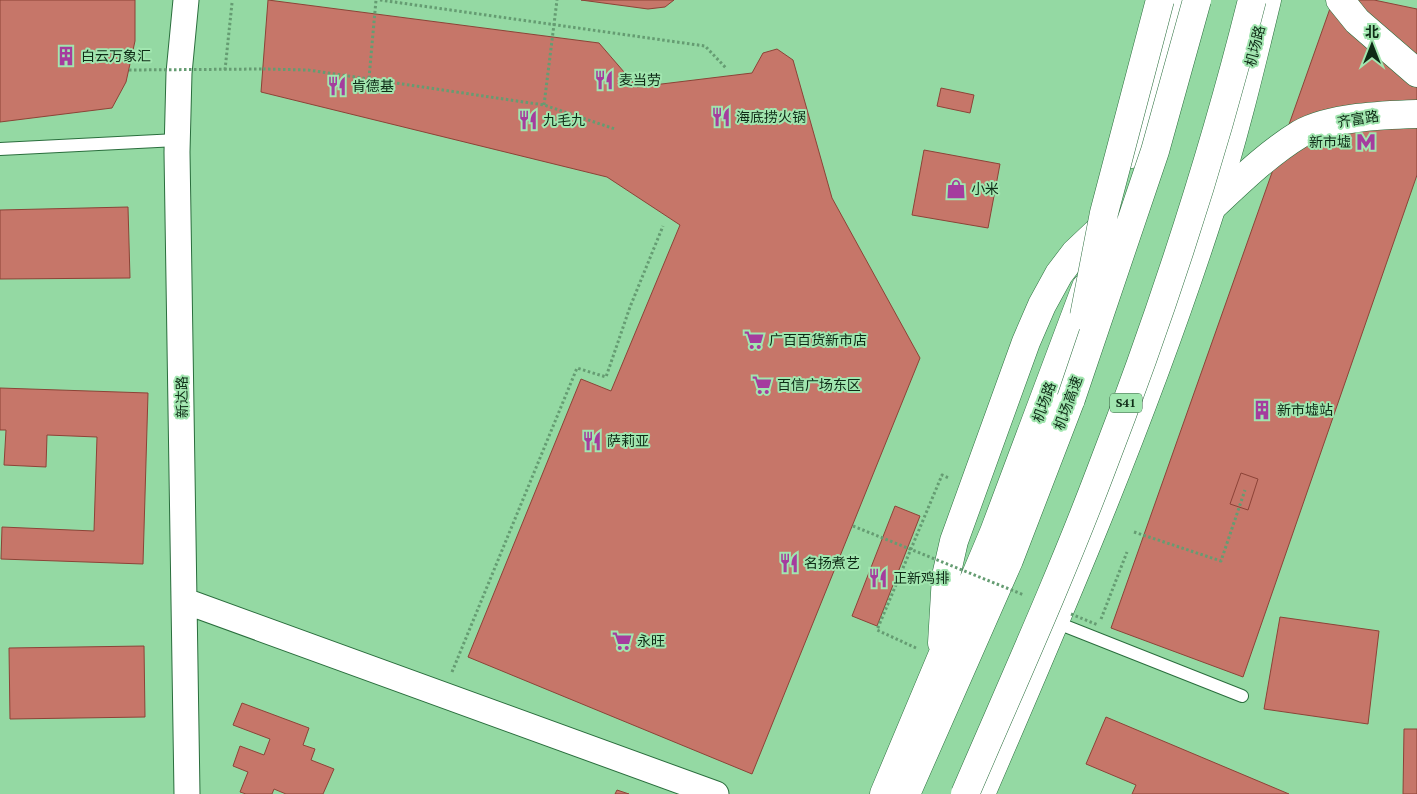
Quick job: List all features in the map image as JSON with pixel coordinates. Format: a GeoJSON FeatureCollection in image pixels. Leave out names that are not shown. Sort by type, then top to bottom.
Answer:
{"type":"FeatureCollection","features":[{"type":"Feature","properties":{"kind":"main road"},"geometry":{"type":"LineString","coordinates":[[1071,399],[1104,213],[1160,0]]}},
{"type":"Feature","properties":{"kind":"main road","name":"机场路"},"geometry":{"type":"LineString","coordinates":[[884,794],[942,660],[1028,444],[1111,219],[1178,0]]}},
{"type":"Feature","properties":{"kind":"main road","name":"机场高速"},"geometry":{"type":"LineString","coordinates":[[906,794],[1008,560],[1071,399],[1154,151],[1197,0]]}},
{"type":"Feature","properties":{"kind":"main road","name":"S41"},"geometry":{"type":"LineString","coordinates":[[965,794],[1100,474],[1173,273],[1221,118],[1252,0]]}},
{"type":"Feature","properties":{"kind":"main road"},"geometry":{"type":"LineString","coordinates":[[1173,273],[1267,0]]}},
{"type":"Feature","properties":{"kind":"main road","name":"机场路"},"geometry":{"type":"LineString","coordinates":[[981,794],[1059,616],[1125,448],[1211,208],[1236,121],[1267,0]]}},
{"type":"Feature","properties":{"kind":"main road"},"geometry":{"type":"LineString","coordinates":[[1340,0],[1357,21],[1417,73]]}},
{"type":"Feature","properties":{"kind":"main road","name":"齐富路"},"geometry":{"type":"LineString","coordinates":[[1211,208],[1244,178],[1301,134],[1346,119],[1417,114]]}},
{"type":"Feature","properties":{"kind":"main road"},"geometry":{"type":"LineString","coordinates":[[942,660],[946,576],[954,541],[1026,342],[1042,305],[1059,274],[1075,253],[1111,219]]}},
{"type":"Feature","properties":{"kind":"street","name":"新达路"},"geometry":{"type":"LineString","coordinates":[[186,0],[179,74],[177,140],[187,794]]}},
{"type":"Feature","properties":{"kind":"street"},"geometry":{"type":"LineString","coordinates":[[185,601],[716,794]]}},
{"type":"Feature","properties":{"kind":"lane"},"geometry":{"type":"LineString","coordinates":[[0,149],[177,140]]}},
{"type":"Feature","properties":{"kind":"lane"},"geometry":{"type":"LineString","coordinates":[[1059,616],[1242,696]]}},
{"type":"Feature","properties":{"kind":"path"},"geometry":{"type":"LineString","coordinates":[[370,78],[376,0]]}},
{"type":"Feature","properties":{"kind":"path"},"geometry":{"type":"LineString","coordinates":[[380,0],[705,46],[726,68]]}},
{"type":"Feature","properties":{"kind":"path"},"geometry":{"type":"LineString","coordinates":[[544,105],[557,0]]}},
{"type":"Feature","properties":{"kind":"path"},"geometry":{"type":"LineString","coordinates":[[225,70],[232,3]]}},
{"type":"Feature","properties":{"kind":"path"},"geometry":{"type":"LineString","coordinates":[[129,70],[308,70],[544,105],[615,128]]}},
{"type":"Feature","properties":{"kind":"path"},"geometry":{"type":"LineString","coordinates":[[443,695],[578,368],[606,377],[630,307],[663,226]]}},
{"type":"Feature","properties":{"kind":"path"},"geometry":{"type":"LineString","coordinates":[[942,475],[878,630],[942,660]]}},
{"type":"Feature","properties":{"kind":"path"},"geometry":{"type":"LineString","coordinates":[[1134,532],[1221,561],[1244,490]]}},
{"type":"Feature","properties":{"kind":"path"},"geometry":{"type":"LineString","coordinates":[[853,526],[1027,596]]}},
{"type":"Feature","properties":{"kind":"path"},"geometry":{"type":"LineString","coordinates":[[1059,616],[1098,625],[1126,552]]}},
{"type":"Feature","properties":{"kind":"building","name":"白云万象汇"},"geometry":{"type":"Polygon","coordinates":[[[0,0],[135,0],[135,41],[126,82],[112,108],[0,122],[0,0]]]}},
{"type":"Feature","properties":{"kind":"building","name":"百信广场东区"},"geometry":{"type":"Polygon","coordinates":[[[268,0],[599,43],[637,87],[752,73],[763,53],[777,49],[793,60],[832,198],[920,358],[752,774],[468,657],[581,379],[611,391],[680,225],[607,177],[261,92],[268,0]]]}},
{"type":"Feature","properties":{"kind":"building"},"geometry":{"type":"Polygon","coordinates":[[[581,0],[674,0],[665,7],[648,9],[581,0]]]}},
{"type":"Feature","properties":{"kind":"building","name":"新市墟站"},"geometry":{"type":"Polygon","coordinates":[[[1333,0],[1374,0],[1417,9],[1417,175],[1243,677],[1111,628],[1333,0]]]}},
{"type":"Feature","properties":{"kind":"building"},"geometry":{"type":"Polygon","coordinates":[[[941,88],[974,95],[970,113],[937,106],[941,88]]]}},
{"type":"Feature","properties":{"kind":"building","name":"小米"},"geometry":{"type":"Polygon","coordinates":[[[924,150],[1000,164],[988,228],[912,215],[924,150]]]}},
{"type":"Feature","properties":{"kind":"building"},"geometry":{"type":"Polygon","coordinates":[[[128,207],[130,278],[0,279],[0,210],[128,207]]]}},
{"type":"Feature","properties":{"kind":"building"},"geometry":{"type":"Polygon","coordinates":[[[0,388],[148,393],[143,564],[1,559],[2,527],[94,531],[97,437],[47,435],[46,467],[4,465],[6,430],[0,430],[0,388]]]}},
{"type":"Feature","properties":{"kind":"building"},"geometry":{"type":"Polygon","coordinates":[[[1241,473],[1258,479],[1248,510],[1230,504],[1241,473]]]}},
{"type":"Feature","properties":{"kind":"building"},"geometry":{"type":"Polygon","coordinates":[[[895,506],[920,516],[877,626],[852,616],[895,506]]]}},
{"type":"Feature","properties":{"kind":"building"},"geometry":{"type":"Polygon","coordinates":[[[1280,617],[1379,631],[1368,724],[1264,709],[1280,617]]]}},
{"type":"Feature","properties":{"kind":"building"},"geometry":{"type":"Polygon","coordinates":[[[144,646],[145,717],[10,719],[9,648],[144,646]]]}},
{"type":"Feature","properties":{"kind":"building"},"geometry":{"type":"Polygon","coordinates":[[[242,703],[309,728],[303,745],[315,749],[311,760],[334,769],[323,794],[286,794],[274,789],[272,794],[246,794],[240,792],[248,772],[233,766],[240,746],[264,755],[270,739],[233,725],[242,703]]]}},
{"type":"Feature","properties":{"kind":"building"},"geometry":{"type":"Polygon","coordinates":[[[1106,717],[1289,794],[1132,794],[1136,785],[1086,764],[1106,717]]]}},
{"type":"Feature","properties":{"kind":"building"},"geometry":{"type":"Polygon","coordinates":[[[1404,729],[1417,729],[1417,794],[1403,794],[1404,729]]]}},
{"type":"Feature","properties":{"kind":"building"},"geometry":{"type":"Polygon","coordinates":[[[617,790],[629,794],[615,794],[617,790]]]}},
{"type":"Feature","properties":{"kind":"place","name":"白云万象汇"},"geometry":{"type":"Point","coordinates":[66,56]}},
{"type":"Feature","properties":{"kind":"place","name":"麦当劳"},"geometry":{"type":"Point","coordinates":[604,80]}},
{"type":"Feature","properties":{"kind":"place","name":"肯德基"},"geometry":{"type":"Point","coordinates":[337,86]}},
{"type":"Feature","properties":{"kind":"place","name":"海底捞火锅"},"geometry":{"type":"Point","coordinates":[721,117]}},
{"type":"Feature","properties":{"kind":"place","name":"九毛九"},"geometry":{"type":"Point","coordinates":[528,120]}},
{"type":"Feature","properties":{"kind":"place","name":"新市墟"},"geometry":{"type":"Point","coordinates":[1366,142]}},
{"type":"Feature","properties":{"kind":"place","name":"小米"},"geometry":{"type":"Point","coordinates":[956,189]}},
{"type":"Feature","properties":{"kind":"place","name":"广百百货新市店"},"geometry":{"type":"Point","coordinates":[754,340]}},
{"type":"Feature","properties":{"kind":"place","name":"百信广场东区"},"geometry":{"type":"Point","coordinates":[762,385]}},
{"type":"Feature","properties":{"kind":"place","name":"新市墟站"},"geometry":{"type":"Point","coordinates":[1262,410]}},
{"type":"Feature","properties":{"kind":"place","name":"萨莉亚"},"geometry":{"type":"Point","coordinates":[592,441]}},
{"type":"Feature","properties":{"kind":"place","name":"名扬煮艺"},"geometry":{"type":"Point","coordinates":[789,563]}},
{"type":"Feature","properties":{"kind":"place","name":"正新鸡排"},"geometry":{"type":"Point","coordinates":[878,578]}},
{"type":"Feature","properties":{"kind":"place","name":"永旺"},"geometry":{"type":"Point","coordinates":[622,641]}}]}
